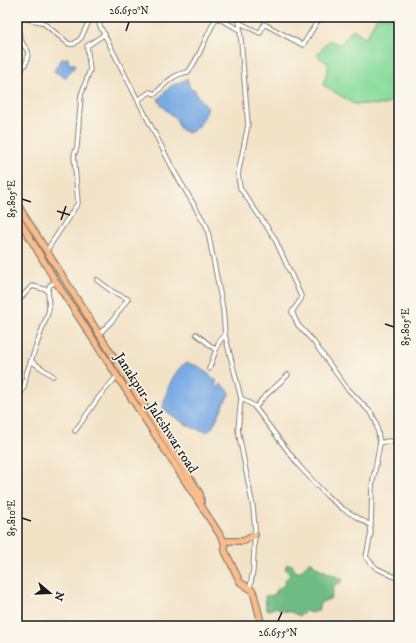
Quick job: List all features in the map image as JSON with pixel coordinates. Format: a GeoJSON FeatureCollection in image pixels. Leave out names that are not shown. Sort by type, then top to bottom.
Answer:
{"type":"FeatureCollection","features":[{"type":"Feature","properties":{"kind":"highway"},"geometry":{"type":"LineString","coordinates":[[17,204],[200,494],[201,504]]}},
{"type":"Feature","properties":{"kind":"highway","name":"Janakpur- Jaleshwar road"},"geometry":{"type":"LineString","coordinates":[[17,216],[56,282],[224,541],[225,551],[240,582],[253,591],[262,626]]}},
{"type":"Feature","properties":{"kind":"highway"},"geometry":{"type":"LineString","coordinates":[[224,541],[244,541],[255,535]]}},
{"type":"Feature","properties":{"kind":"street"},"geometry":{"type":"LineString","coordinates":[[17,77],[27,61],[28,51],[22,45],[19,32],[19,22],[21,18],[42,22],[69,44],[74,44],[81,38],[91,17]]}},
{"type":"Feature","properties":{"kind":"street"},"geometry":{"type":"LineString","coordinates":[[97,17],[174,171],[207,227],[223,309],[225,335],[241,398],[238,430],[253,507],[255,535],[250,588]]}},
{"type":"Feature","properties":{"kind":"street"},"geometry":{"type":"LineString","coordinates":[[138,100],[150,92],[155,94],[168,80],[179,73],[188,72],[217,17],[240,30]]}},
{"type":"Feature","properties":{"kind":"street"},"geometry":{"type":"LineString","coordinates":[[239,17],[248,125],[238,174],[240,188],[274,237],[301,296],[301,299],[292,312],[298,325],[313,341],[346,387],[372,414],[376,422],[380,443],[372,486],[372,529],[366,557],[369,563],[376,568],[399,579]]}},
{"type":"Feature","properties":{"kind":"street"},"geometry":{"type":"LineString","coordinates":[[240,23],[260,33],[264,24],[303,46],[320,17]]}},
{"type":"Feature","properties":{"kind":"street"},"geometry":{"type":"LineString","coordinates":[[47,250],[78,203],[74,155],[77,147],[81,95],[90,70],[88,46],[105,34]]}},
{"type":"Feature","properties":{"kind":"street"},"geometry":{"type":"LineString","coordinates":[[97,280],[113,292],[128,299],[112,321],[99,334]]}},
{"type":"Feature","properties":{"kind":"street"},"geometry":{"type":"LineString","coordinates":[[17,401],[23,391],[31,361],[50,310],[48,290],[50,285],[56,282]]}},
{"type":"Feature","properties":{"kind":"street"},"geometry":{"type":"LineString","coordinates":[[17,302],[32,286],[48,290]]}},
{"type":"Feature","properties":{"kind":"street"},"geometry":{"type":"LineString","coordinates":[[196,334],[216,350]]}},
{"type":"Feature","properties":{"kind":"street"},"geometry":{"type":"LineString","coordinates":[[209,369],[216,350],[225,335]]}},
{"type":"Feature","properties":{"kind":"street"},"geometry":{"type":"LineString","coordinates":[[31,361],[53,376]]}},
{"type":"Feature","properties":{"kind":"street"},"geometry":{"type":"LineString","coordinates":[[255,408],[263,398],[288,375]]}},
{"type":"Feature","properties":{"kind":"street"},"geometry":{"type":"LineString","coordinates":[[76,431],[99,397],[117,376]]}},
{"type":"Feature","properties":{"kind":"street"},"geometry":{"type":"LineString","coordinates":[[241,398],[255,408],[300,467],[327,496],[343,509],[370,525],[372,529]]}},
{"type":"Feature","properties":{"kind":"street"},"geometry":{"type":"LineString","coordinates":[[380,443],[388,440],[399,443]]}},
{"type":"Feature","properties":{"kind":"green space"},"geometry":{"type":"Polygon","coordinates":[[[377,17],[399,17],[399,95],[385,105],[354,104],[323,85],[329,65],[317,55],[329,40],[340,45],[353,29],[366,38],[377,17]]]}},
{"type":"Feature","properties":{"kind":"green space"},"geometry":{"type":"Polygon","coordinates":[[[309,562],[312,562],[316,567],[342,579],[342,582],[334,585],[331,598],[320,603],[318,611],[311,613],[305,611],[300,616],[291,612],[279,610],[276,607],[270,610],[266,609],[265,596],[274,595],[277,590],[284,585],[285,580],[290,575],[285,569],[287,564],[292,565],[296,572],[301,571],[309,562]]]}},
{"type":"Feature","properties":{"kind":"water"},"geometry":{"type":"Polygon","coordinates":[[[68,58],[69,64],[75,64],[75,66],[65,78],[54,71],[61,59],[68,58]]]}},
{"type":"Feature","properties":{"kind":"water"},"geometry":{"type":"Polygon","coordinates":[[[187,79],[190,89],[195,90],[195,93],[208,108],[204,118],[191,132],[181,130],[176,119],[158,99],[171,86],[187,79]]]}},
{"type":"Feature","properties":{"kind":"water"},"geometry":{"type":"Polygon","coordinates":[[[187,363],[198,366],[217,381],[215,385],[218,388],[221,384],[230,392],[213,426],[208,431],[189,426],[163,408],[165,396],[174,375],[178,369],[187,363]]]}}]}
